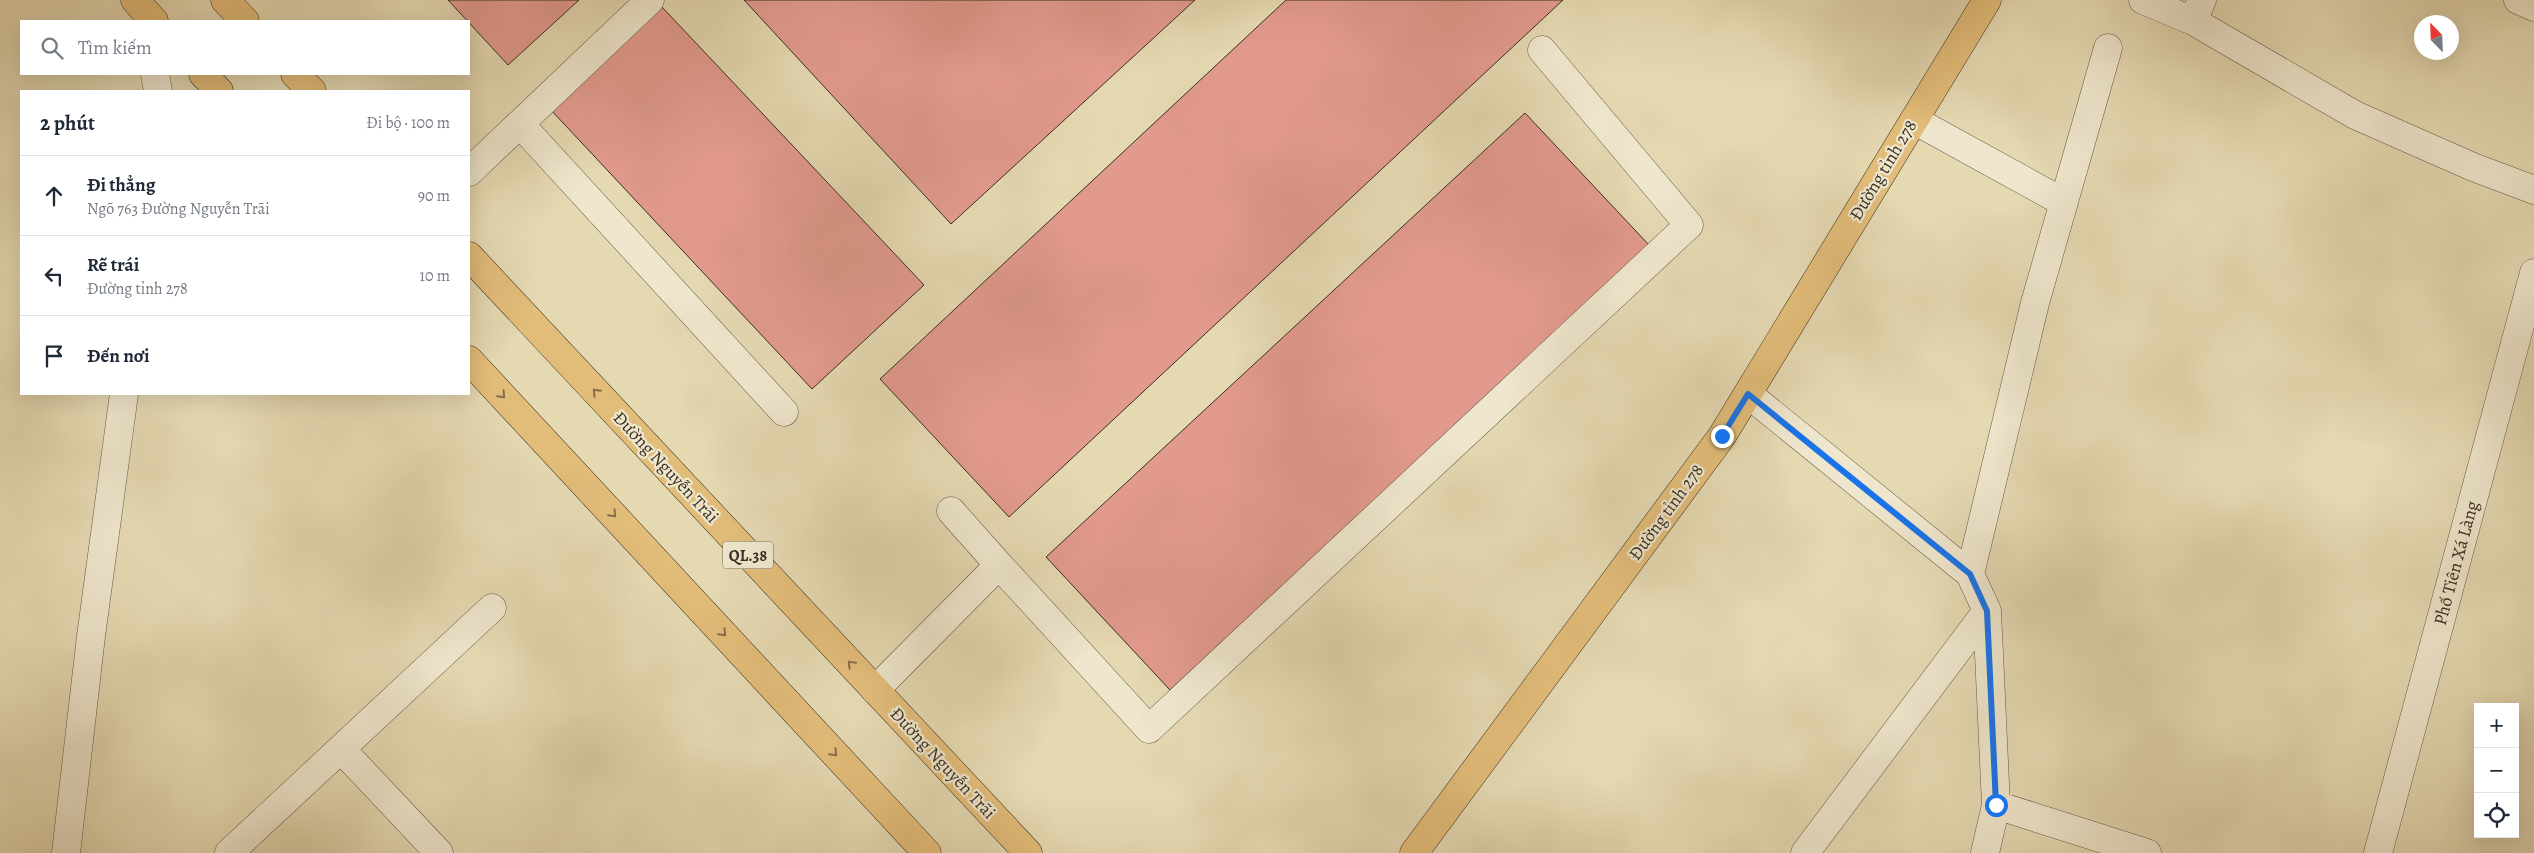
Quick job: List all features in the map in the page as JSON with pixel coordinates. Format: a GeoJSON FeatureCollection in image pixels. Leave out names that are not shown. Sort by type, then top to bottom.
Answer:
{"type":"FeatureCollection","features":[{"type":"Feature","properties":{"kind":"main road"},"geometry":{"type":"LineString","coordinates":[[134,0],[153,20]]}},
{"type":"Feature","properties":{"kind":"main road"},"geometry":{"type":"LineString","coordinates":[[225,0],[244,20]]}},
{"type":"Feature","properties":{"kind":"main road","name":"Đường tỉnh 278"},"geometry":{"type":"LineString","coordinates":[[1414,853],[1716,444],[1986,0]]}},
{"type":"Feature","properties":{"kind":"main road"},"geometry":{"type":"LineString","coordinates":[[204,75],[218,90]]}},
{"type":"Feature","properties":{"kind":"main road"},"geometry":{"type":"LineString","coordinates":[[296,75],[311,90]]}},
{"type":"Feature","properties":{"kind":"main road","name":"Đường Nguyễn Trãi"},"geometry":{"type":"LineString","coordinates":[[470,257],[1028,853]]}},
{"type":"Feature","properties":{"kind":"main road"},"geometry":{"type":"LineString","coordinates":[[470,361],[927,853]]}},
{"type":"Feature","properties":{"kind":"street"},"geometry":{"type":"LineString","coordinates":[[134,0],[140,20]]}},
{"type":"Feature","properties":{"kind":"street"},"geometry":{"type":"LineString","coordinates":[[470,171],[650,0]]}},
{"type":"Feature","properties":{"kind":"street"},"geometry":{"type":"LineString","coordinates":[[2143,0],[2198,10],[2355,115],[2473,168],[2534,190]]}},
{"type":"Feature","properties":{"kind":"street"},"geometry":{"type":"LineString","coordinates":[[2518,0],[2534,7]]}},
{"type":"Feature","properties":{"kind":"street"},"geometry":{"type":"LineString","coordinates":[[1970,574],[2035,303],[2108,48]]}},
{"type":"Feature","properties":{"kind":"street"},"geometry":{"type":"LineString","coordinates":[[951,511],[1149,729],[1689,225],[1542,50]]}},
{"type":"Feature","properties":{"kind":"street"},"geometry":{"type":"LineString","coordinates":[[155,75],[158,90]]}},
{"type":"Feature","properties":{"kind":"street"},"geometry":{"type":"LineString","coordinates":[[1914,120],[2063,202]]}},
{"type":"Feature","properties":{"kind":"street"},"geometry":{"type":"LineString","coordinates":[[520,124],[784,412]]}},
{"type":"Feature","properties":{"kind":"street","name":"Phố Tiên Xá Làng"},"geometry":{"type":"LineString","coordinates":[[2378,853],[2534,273]]}},
{"type":"Feature","properties":{"kind":"street"},"geometry":{"type":"LineString","coordinates":[[1748,394],[1970,574],[1987,611],[1996,805],[1985,853]]}},
{"type":"Feature","properties":{"kind":"street"},"geometry":{"type":"LineString","coordinates":[[66,853],[91,636],[124,395]]}},
{"type":"Feature","properties":{"kind":"street"},"geometry":{"type":"LineString","coordinates":[[875,690],[999,565]]}},
{"type":"Feature","properties":{"kind":"street"},"geometry":{"type":"LineString","coordinates":[[229,853],[492,608]]}},
{"type":"Feature","properties":{"kind":"street"},"geometry":{"type":"LineString","coordinates":[[1805,853],[1987,611]]}},
{"type":"Feature","properties":{"kind":"street"},"geometry":{"type":"LineString","coordinates":[[341,749],[439,853]]}},
{"type":"Feature","properties":{"kind":"street"},"geometry":{"type":"LineString","coordinates":[[1996,805],[2147,853]]}},
{"type":"Feature","properties":{"kind":"building"},"geometry":{"type":"Polygon","coordinates":[[[448,0],[579,0],[508,65],[470,24],[470,20],[466,20],[448,0]]]}},
{"type":"Feature","properties":{"kind":"building"},"geometry":{"type":"Polygon","coordinates":[[[744,0],[1195,0],[951,224],[744,0]]]}},
{"type":"Feature","properties":{"kind":"building"},"geometry":{"type":"Polygon","coordinates":[[[1286,0],[1563,0],[1009,517],[880,379],[1286,0]]]}},
{"type":"Feature","properties":{"kind":"building"},"geometry":{"type":"Polygon","coordinates":[[[662,7],[924,285],[812,389],[551,110],[662,7]]]}},
{"type":"Feature","properties":{"kind":"building"},"geometry":{"type":"Polygon","coordinates":[[[1525,113],[1649,245],[1170,690],[1046,557],[1525,113]]]}},
{"type":"Feature","properties":{"kind":"route"},"geometry":{"type":"LineString","coordinates":[[1722,436],[1748,394],[1970,574],[1987,611],[1996,805]]}}]}
